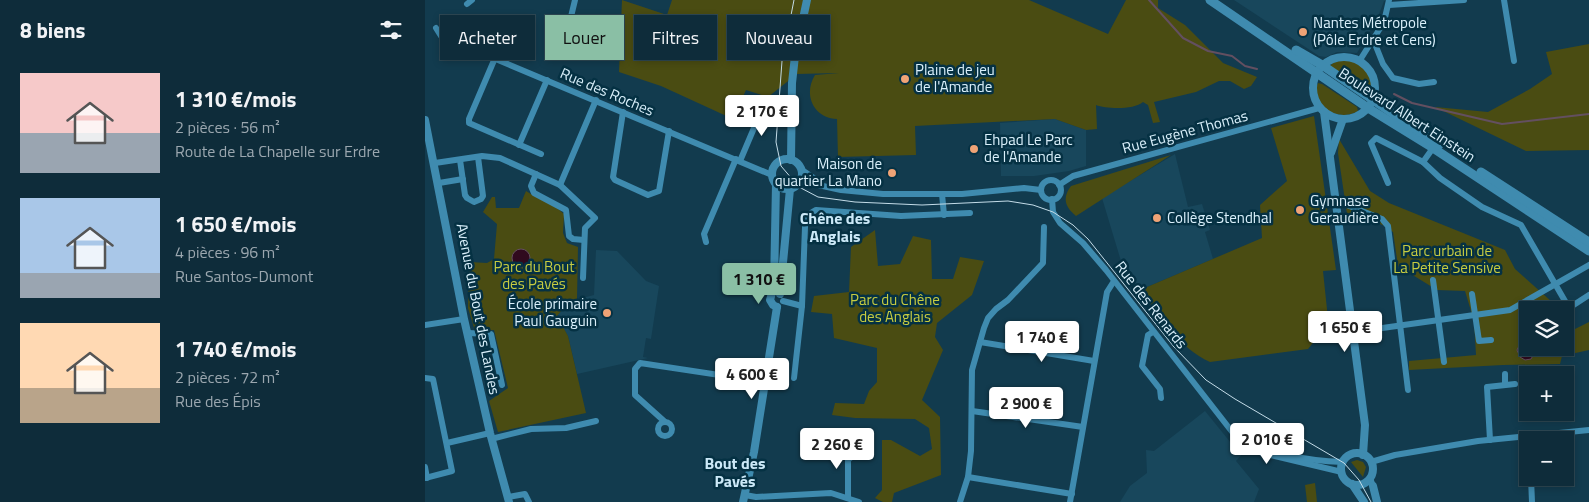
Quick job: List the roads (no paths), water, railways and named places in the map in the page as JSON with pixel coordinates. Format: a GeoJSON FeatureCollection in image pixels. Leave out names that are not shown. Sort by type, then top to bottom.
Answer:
{"type":"FeatureCollection","features":[{"type":"Feature","properties":{"kind":"main road","name":"Boulevard Albert Einstein"},"geometry":{"type":"LineString","coordinates":[[1210,0],[1373,100],[1589,242]]}},
{"type":"Feature","properties":{"kind":"main road","name":"Boulevard Albert Einstein"},"geometry":{"type":"LineString","coordinates":[[1221,0],[1303,55],[1368,108],[1433,148],[1589,251]]}},
{"type":"Feature","properties":{"kind":"street"},"geometry":{"type":"LineString","coordinates":[[571,15],[575,0]]}},
{"type":"Feature","properties":{"kind":"street"},"geometry":{"type":"LineString","coordinates":[[791,160],[793,74],[807,0]]}},
{"type":"Feature","properties":{"kind":"street"},"geometry":{"type":"LineString","coordinates":[[1360,60],[1384,22],[1389,2],[1464,0]]}},
{"type":"Feature","properties":{"kind":"street"},"geometry":{"type":"LineString","coordinates":[[1504,0],[1514,61]]}},
{"type":"Feature","properties":{"kind":"street","name":"Rue des Roches"},"geometry":{"type":"LineString","coordinates":[[436,28],[440,34]]}},
{"type":"Feature","properties":{"kind":"street"},"geometry":{"type":"LineString","coordinates":[[1373,39],[1383,64],[1393,78],[1405,82],[1434,82]]}},
{"type":"Feature","properties":{"kind":"street"},"geometry":{"type":"LineString","coordinates":[[1321,110],[1343,119],[1359,115],[1368,108],[1373,100],[1375,91],[1374,79],[1370,70],[1360,60],[1336,57],[1319,68],[1312,84],[1313,93],[1321,110],[1331,155],[1365,425],[1363,455]]}},
{"type":"Feature","properties":{"kind":"street"},"geometry":{"type":"LineString","coordinates":[[494,60],[469,118],[472,126],[541,154]]}},
{"type":"Feature","properties":{"kind":"street","name":"Rue des Roches"},"geometry":{"type":"LineString","coordinates":[[500,60],[773,175]]}},
{"type":"Feature","properties":{"kind":"street"},"geometry":{"type":"LineString","coordinates":[[519,145],[547,80]]}},
{"type":"Feature","properties":{"kind":"street"},"geometry":{"type":"LineString","coordinates":[[560,185],[596,100]]}},
{"type":"Feature","properties":{"kind":"street"},"geometry":{"type":"LineString","coordinates":[[706,242],[704,234],[754,128],[755,108]]}},
{"type":"Feature","properties":{"kind":"street","name":"Rue Eugène Thomas"},"geometry":{"type":"LineString","coordinates":[[1059,185],[1073,176],[1321,110]]}},
{"type":"Feature","properties":{"kind":"street"},"geometry":{"type":"LineString","coordinates":[[623,112],[613,177],[615,180],[648,195],[659,191],[669,131]]}},
{"type":"Feature","properties":{"kind":"street"},"geometry":{"type":"LineString","coordinates":[[1331,155],[1343,119]]}},
{"type":"Feature","properties":{"kind":"street","name":"Avenue du Bout des Landes"},"geometry":{"type":"LineString","coordinates":[[425,120],[429,153],[435,163],[467,333],[490,436],[508,499]]}},
{"type":"Feature","properties":{"kind":"street"},"geometry":{"type":"LineString","coordinates":[[1388,184],[1371,143],[1376,138],[1423,162],[1440,178],[1482,207],[1523,227],[1569,308],[1589,295]]}},
{"type":"Feature","properties":{"kind":"street"},"geometry":{"type":"LineString","coordinates":[[1423,162],[1433,148]]}},
{"type":"Feature","properties":{"kind":"street"},"geometry":{"type":"LineString","coordinates":[[435,163],[478,157],[499,158],[560,185],[595,218],[585,228],[583,278]]}},
{"type":"Feature","properties":{"kind":"street"},"geometry":{"type":"LineString","coordinates":[[460,160],[467,198],[473,202],[481,199],[483,193],[478,157]]}},
{"type":"Feature","properties":{"kind":"street"},"geometry":{"type":"LineString","coordinates":[[778,299],[776,184],[773,175],[778,162],[791,160],[798,164],[802,170],[829,187]]}},
{"type":"Feature","properties":{"kind":"street"},"geometry":{"type":"LineString","coordinates":[[802,170],[800,181],[790,189],[778,299],[766,382],[744,499],[831,493],[859,502]]}},
{"type":"Feature","properties":{"kind":"street"},"geometry":{"type":"LineString","coordinates":[[536,174],[531,186],[534,193],[561,206],[568,215],[569,236],[573,239],[584,240]]}},
{"type":"Feature","properties":{"kind":"street"},"geometry":{"type":"LineString","coordinates":[[439,183],[463,179]]}},
{"type":"Feature","properties":{"kind":"street"},"geometry":{"type":"LineString","coordinates":[[1048,180],[1054,181],[1059,185],[1059,195],[1052,199],[1045,198],[1041,190],[1042,185],[1048,180]]}},
{"type":"Feature","properties":{"kind":"street"},"geometry":{"type":"LineString","coordinates":[[800,181],[883,194],[942,194],[1024,188],[1041,190]]}},
{"type":"Feature","properties":{"kind":"street"},"geometry":{"type":"LineString","coordinates":[[776,184],[790,189]]}},
{"type":"Feature","properties":{"kind":"street"},"geometry":{"type":"LineString","coordinates":[[942,194],[944,215]]}},
{"type":"Feature","properties":{"kind":"street","name":"Rue des Renards"},"geometry":{"type":"LineString","coordinates":[[1052,199],[1053,212],[1060,223],[1083,242],[1240,442],[1262,453],[1341,472]]}},
{"type":"Feature","properties":{"kind":"street"},"geometry":{"type":"LineString","coordinates":[[1337,201],[1382,219],[1389,226],[1408,390]]}},
{"type":"Feature","properties":{"kind":"street"},"geometry":{"type":"LineString","coordinates":[[793,378],[802,306],[805,227],[807,218],[811,213],[816,210],[869,215],[971,213]]}},
{"type":"Feature","properties":{"kind":"street"},"geometry":{"type":"LineString","coordinates":[[960,502],[968,477],[972,436],[970,388],[972,370],[980,342],[988,318],[1043,263],[1044,227]]}},
{"type":"Feature","properties":{"kind":"street"},"geometry":{"type":"LineString","coordinates":[[1354,332],[1510,310],[1589,265]]}},
{"type":"Feature","properties":{"kind":"street"},"geometry":{"type":"LineString","coordinates":[[1433,280],[1443,362]]}},
{"type":"Feature","properties":{"kind":"street"},"geometry":{"type":"LineString","coordinates":[[1070,502],[1108,288],[1115,281]]}},
{"type":"Feature","properties":{"kind":"street"},"geometry":{"type":"LineString","coordinates":[[1472,294],[1479,341],[1491,340]]}},
{"type":"Feature","properties":{"kind":"street"},"geometry":{"type":"LineString","coordinates":[[778,299],[802,306]]}},
{"type":"Feature","properties":{"kind":"street"},"geometry":{"type":"LineString","coordinates":[[425,325],[464,319]]}},
{"type":"Feature","properties":{"kind":"street"},"geometry":{"type":"LineString","coordinates":[[1153,332],[1148,335],[1145,342],[1142,366],[1160,389],[1161,398]]}},
{"type":"Feature","properties":{"kind":"street"},"geometry":{"type":"LineString","coordinates":[[467,333],[491,334],[503,385]]}},
{"type":"Feature","properties":{"kind":"street"},"geometry":{"type":"LineString","coordinates":[[980,342],[1094,361]]}},
{"type":"Feature","properties":{"kind":"street"},"geometry":{"type":"LineString","coordinates":[[664,422],[635,395],[635,369],[640,363],[766,382]]}},
{"type":"Feature","properties":{"kind":"street"},"geometry":{"type":"LineString","coordinates":[[1505,374],[1505,384]]}},
{"type":"Feature","properties":{"kind":"street"},"geometry":{"type":"LineString","coordinates":[[425,378],[433,379],[452,471],[426,478],[425,467]]}},
{"type":"Feature","properties":{"kind":"street"},"geometry":{"type":"LineString","coordinates":[[1490,440],[1487,389],[1489,385],[1515,384]]}},
{"type":"Feature","properties":{"kind":"street"},"geometry":{"type":"LineString","coordinates":[[972,411],[1083,427]]}},
{"type":"Feature","properties":{"kind":"street"},"geometry":{"type":"LineString","coordinates":[[447,443],[531,429],[563,428],[596,421]]}},
{"type":"Feature","properties":{"kind":"street","name":"Rue des Renards"},"geometry":{"type":"LineString","coordinates":[[1230,430],[1261,447],[1328,462],[1343,462]]}},
{"type":"Feature","properties":{"kind":"street"},"geometry":{"type":"LineString","coordinates":[[1574,432],[1589,430]]}},
{"type":"Feature","properties":{"kind":"street"},"geometry":{"type":"LineString","coordinates":[[1371,462],[1395,455],[1490,440],[1519,439]]}},
{"type":"Feature","properties":{"kind":"street"},"geometry":{"type":"LineString","coordinates":[[848,498],[848,460],[854,455]]}},
{"type":"Feature","properties":{"kind":"street"},"geometry":{"type":"LineString","coordinates":[[1351,484],[1362,484],[1370,478],[1373,470],[1371,462],[1363,455],[1351,455],[1343,462],[1341,472],[1364,502]]}},
{"type":"Feature","properties":{"kind":"street"},"geometry":{"type":"LineString","coordinates":[[968,477],[1072,494]]}},
{"type":"Feature","properties":{"kind":"street"},"geometry":{"type":"LineString","coordinates":[[1370,478],[1377,502]]}},
{"type":"Feature","properties":{"kind":"street"},"geometry":{"type":"LineString","coordinates":[[1531,486],[1532,502]]}},
{"type":"Feature","properties":{"kind":"street"},"geometry":{"type":"LineString","coordinates":[[508,499],[525,494],[529,502]]}},
{"type":"Feature","properties":{"kind":"waterway"},"geometry":{"type":"LineString","coordinates":[[1149,0],[1183,38],[1208,51],[1232,56],[1245,66],[1257,69]]}},
{"type":"Feature","properties":{"kind":"waterway"},"geometry":{"type":"LineString","coordinates":[[1394,94],[1412,103],[1502,124],[1589,114]]}},
{"type":"Feature","properties":{"kind":"tram line"},"geometry":{"type":"LineString","coordinates":[[794,0],[782,61],[776,142],[781,166],[799,187],[818,197],[855,202],[922,205],[1008,201],[1033,205],[1053,212],[1073,225],[1088,239],[1174,347],[1206,380],[1344,463],[1359,480],[1371,502]]}},
{"type":"Feature","properties":{"kind":"place","name":"Nantes Métropole (Pôle Erdre et Cens)"},"geometry":{"type":"Point","coordinates":[1303,32]}},
{"type":"Feature","properties":{"kind":"place","name":"Plaine de jeu de l'Amande"},"geometry":{"type":"Point","coordinates":[905,79]}},
{"type":"Feature","properties":{"kind":"place","name":"Ehpad Le Parc de l'Amande"},"geometry":{"type":"Point","coordinates":[974,149]}},
{"type":"Feature","properties":{"kind":"place","name":"Maison de quartier La Mano"},"geometry":{"type":"Point","coordinates":[892,173]}},
{"type":"Feature","properties":{"kind":"place","name":"Gymnase Geraudière"},"geometry":{"type":"Point","coordinates":[1300,210]}},
{"type":"Feature","properties":{"kind":"place","name":"Collège Stendhal"},"geometry":{"type":"Point","coordinates":[1157,218]}},
{"type":"Feature","properties":{"kind":"place","name":"École primaire Paul Gauguin"},"geometry":{"type":"Point","coordinates":[607,313]}},
{"type":"Feature","properties":{"kind":"district","name":"Chêne des Anglais"},"geometry":{"type":"Point","coordinates":[835,227]}},
{"type":"Feature","properties":{"kind":"district","name":"Bout des Pavés"},"geometry":{"type":"Point","coordinates":[735,472]}},
{"type":"Feature","properties":{"kind":"park label","name":"Parc urbain de La Petite Sensive"},"geometry":{"type":"Point","coordinates":[1447,260]}},
{"type":"Feature","properties":{"kind":"park label","name":"Parc du Bout des Pavés"},"geometry":{"type":"Point","coordinates":[534,276]}},
{"type":"Feature","properties":{"kind":"park label","name":"Parc du Chêne des Anglais"},"geometry":{"type":"Point","coordinates":[895,308]}}]}
